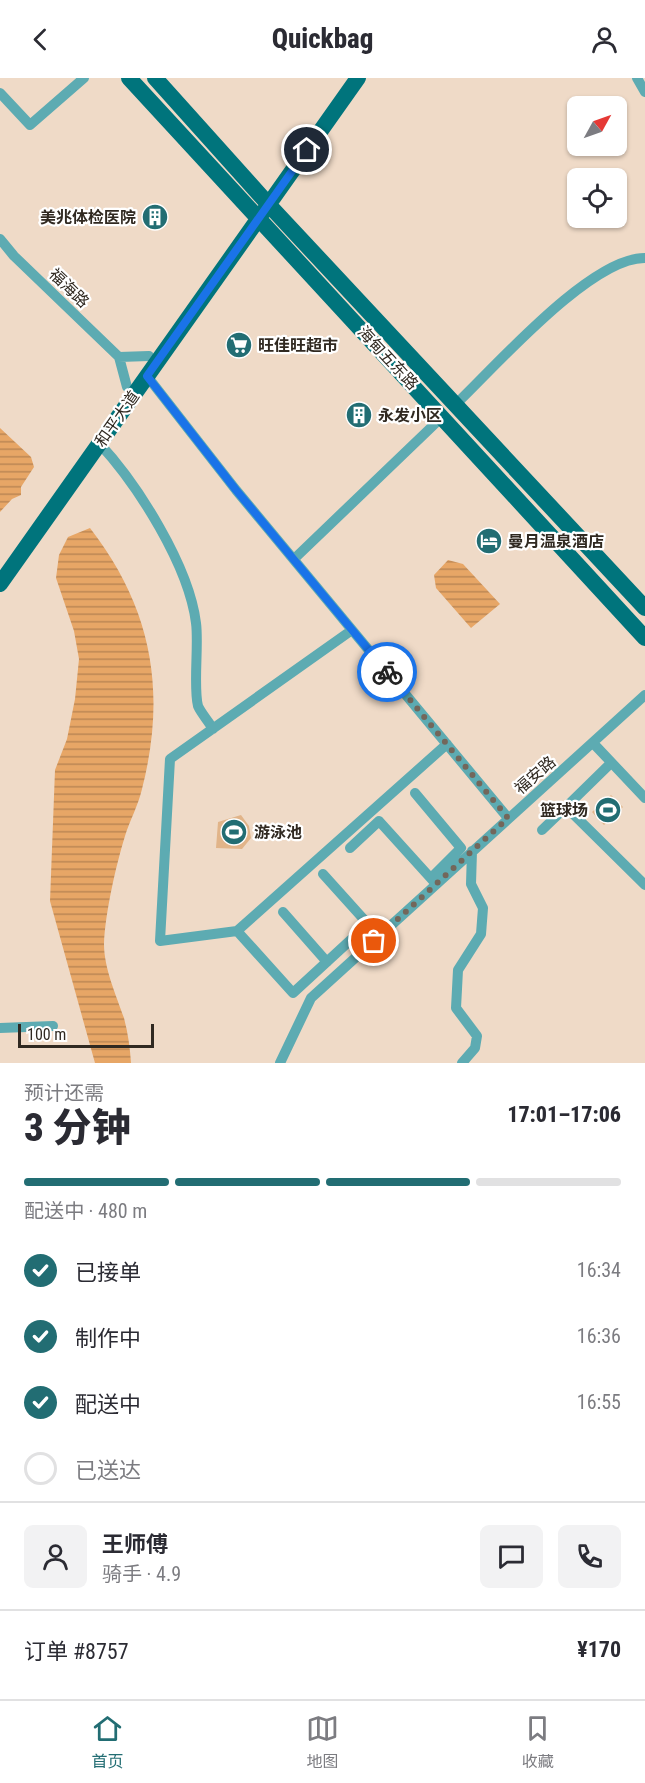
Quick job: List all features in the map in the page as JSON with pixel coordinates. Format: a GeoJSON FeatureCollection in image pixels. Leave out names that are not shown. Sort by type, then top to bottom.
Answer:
{"type":"FeatureCollection","features":[{"type":"Feature","properties":{"kind":"main road","name":"海甸五东路"},"geometry":{"type":"LineString","coordinates":[[129,78],[455,405],[645,608]]}},
{"type":"Feature","properties":{"kind":"main road","name":"海甸五东路"},"geometry":{"type":"LineString","coordinates":[[155,78],[261,208],[442,417],[645,638]]}},
{"type":"Feature","properties":{"kind":"main road","name":"和平大道"},"geometry":{"type":"LineString","coordinates":[[0,584],[147,376],[261,208],[345,78]]}},
{"type":"Feature","properties":{"kind":"main road","name":"和平大道"},"geometry":{"type":"LineString","coordinates":[[0,565],[149,356],[358,78]]}},
{"type":"Feature","properties":{"kind":"street"},"geometry":{"type":"LineString","coordinates":[[0,93],[30,125],[84,78]]}},
{"type":"Feature","properties":{"kind":"street"},"geometry":{"type":"LineString","coordinates":[[637,78],[645,92]]}},
{"type":"Feature","properties":{"kind":"street","name":"福海路"},"geometry":{"type":"LineString","coordinates":[[0,238],[14,256],[119,357]]}},
{"type":"Feature","properties":{"kind":"street"},"geometry":{"type":"LineString","coordinates":[[455,405],[573,292],[598,275],[633,258],[645,258]]}},
{"type":"Feature","properties":{"kind":"street"},"geometry":{"type":"LineString","coordinates":[[127,387],[119,357],[149,356]]}},
{"type":"Feature","properties":{"kind":"street"},"geometry":{"type":"LineString","coordinates":[[147,376],[236,490],[508,818]]}},
{"type":"Feature","properties":{"kind":"street"},"geometry":{"type":"LineString","coordinates":[[294,559],[442,417]]}},
{"type":"Feature","properties":{"kind":"street"},"geometry":{"type":"LineString","coordinates":[[99,443],[118,464],[140,495],[181,569],[196,622],[198,706],[213,729]]}},
{"type":"Feature","properties":{"kind":"street"},"geometry":{"type":"LineString","coordinates":[[352,630],[170,759],[160,941],[237,931],[447,744]]}},
{"type":"Feature","properties":{"kind":"street","name":"福安路"},"geometry":{"type":"LineString","coordinates":[[280,1063],[311,998],[433,881],[472,851],[645,695]]}},
{"type":"Feature","properties":{"kind":"street"},"geometry":{"type":"LineString","coordinates":[[593,743],[645,798]]}},
{"type":"Feature","properties":{"kind":"street"},"geometry":{"type":"LineString","coordinates":[[542,830],[611,763]]}},
{"type":"Feature","properties":{"kind":"street"},"geometry":{"type":"LineString","coordinates":[[350,848],[379,822],[433,881],[461,848],[415,793]]}},
{"type":"Feature","properties":{"kind":"street"},"geometry":{"type":"LineString","coordinates":[[566,807],[645,885]]}},
{"type":"Feature","properties":{"kind":"street"},"geometry":{"type":"LineString","coordinates":[[462,1063],[475,1048],[477,1036],[456,1008],[458,970],[481,934],[483,908],[471,884],[472,851]]}},
{"type":"Feature","properties":{"kind":"street"},"geometry":{"type":"LineString","coordinates":[[237,931],[293,993],[368,924],[323,874]]}},
{"type":"Feature","properties":{"kind":"street"},"geometry":{"type":"LineString","coordinates":[[283,912],[327,962]]}},
{"type":"Feature","properties":{"kind":"street"},"geometry":{"type":"LineString","coordinates":[[0,1028],[53,1026]]}},
{"type":"Feature","properties":{"kind":"shaded area"},"geometry":{"type":"Polygon","coordinates":[[[0,428],[31,457],[34,467],[21,487],[21,495],[12,499],[0,512],[0,428]]]}},
{"type":"Feature","properties":{"kind":"shaded area"},"geometry":{"type":"Polygon","coordinates":[[[90,528],[111,558],[128,589],[149,652],[153,684],[153,718],[149,753],[140,795],[125,836],[115,875],[106,919],[104,944],[108,972],[129,1040],[131,1063],[95,1063],[50,901],[55,770],[67,739],[75,699],[79,659],[74,631],[56,578],[59,555],[68,537],[90,528]]]}},
{"type":"Feature","properties":{"kind":"shaded area"},"geometry":{"type":"Polygon","coordinates":[[[448,560],[463,564],[500,604],[471,628],[436,588],[434,575],[448,560]]]}},
{"type":"Feature","properties":{"kind":"shaded area","name":"篮球场"},"geometry":{"type":"Polygon","coordinates":[[[611,795],[623,807],[604,825],[592,812],[611,795]]]}},
{"type":"Feature","properties":{"kind":"shaded area","name":"游泳池"},"geometry":{"type":"Polygon","coordinates":[[[241,815],[249,826],[251,838],[242,849],[216,848],[218,822],[241,815]]]}},
{"type":"Feature","properties":{"kind":"way so far"},"geometry":{"type":"LineString","coordinates":[[374,941],[508,818],[387,672]]}},
{"type":"Feature","properties":{"kind":"place","name":"美兆体检医院"},"geometry":{"type":"Point","coordinates":[155,217]}},
{"type":"Feature","properties":{"kind":"place","name":"旺佳旺超市"},"geometry":{"type":"Point","coordinates":[239,345]}},
{"type":"Feature","properties":{"kind":"place","name":"永发小区"},"geometry":{"type":"Point","coordinates":[359,415]}},
{"type":"Feature","properties":{"kind":"place","name":"曼月温泉酒店"},"geometry":{"type":"Point","coordinates":[489,541]}},
{"type":"Feature","properties":{"kind":"place","name":"篮球场"},"geometry":{"type":"Point","coordinates":[608,810]}},
{"type":"Feature","properties":{"kind":"place","name":"游泳池"},"geometry":{"type":"Point","coordinates":[234,832]}},
{"type":"Feature","properties":{"kind":"route"},"geometry":{"type":"LineString","coordinates":[[307,150],[147,376],[236,490],[387,672]]}}]}
